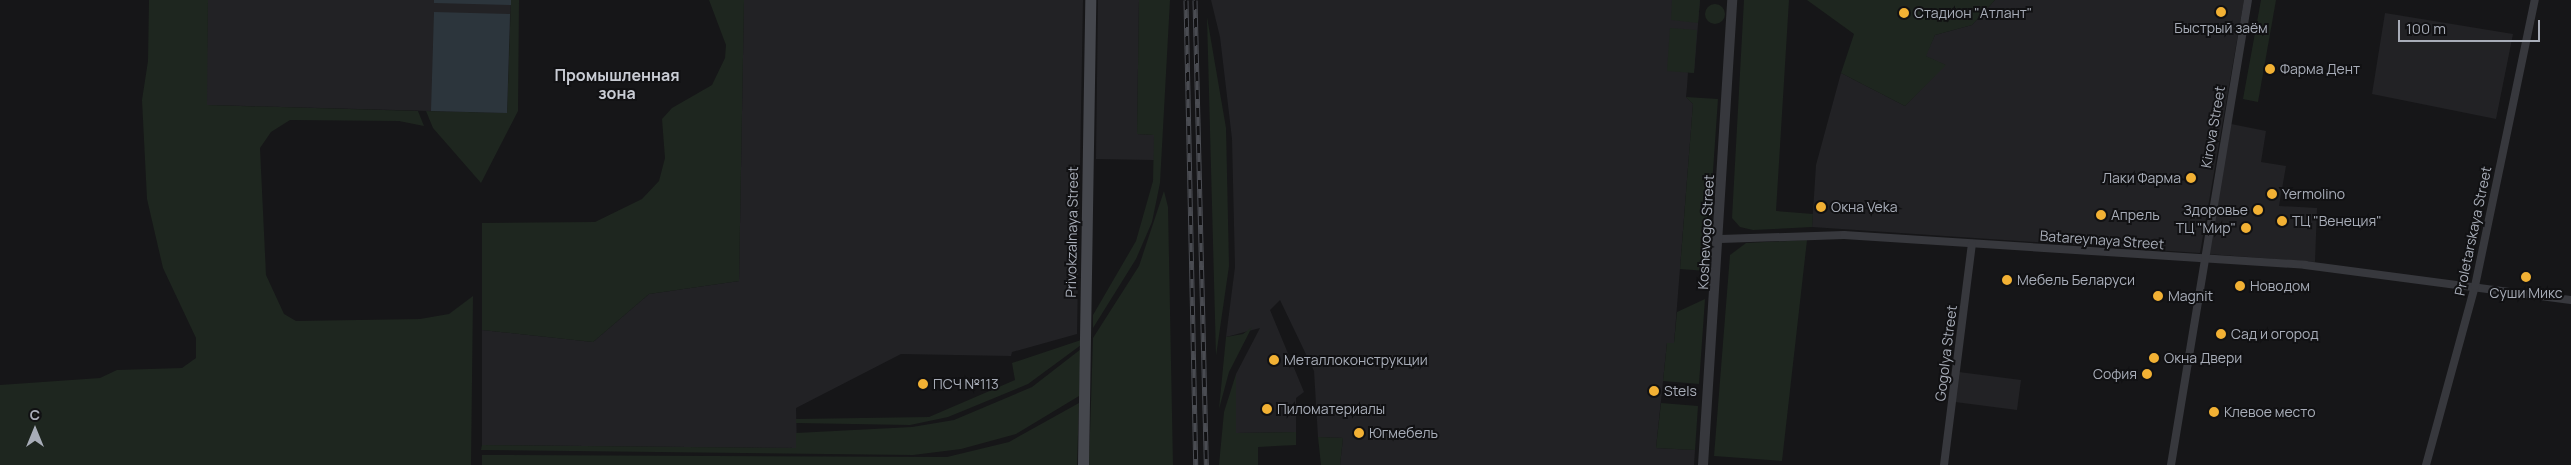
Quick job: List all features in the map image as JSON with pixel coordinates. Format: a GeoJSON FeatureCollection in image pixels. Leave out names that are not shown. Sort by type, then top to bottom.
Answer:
{"type":"FeatureCollection","features":[{"type":"Feature","properties":{"kind":"main road","name":"Privokzalnaya Street"},"geometry":{"type":"LineString","coordinates":[[1082,465],[1090,0]]}},
{"type":"Feature","properties":{"kind":"street","name":"Koshevogo Street"},"geometry":{"type":"LineString","coordinates":[[1703,465],[1720,239],[1732,0]]}},
{"type":"Feature","properties":{"kind":"street","name":"Kirova Street"},"geometry":{"type":"LineString","coordinates":[[2171,465],[2203,258],[2248,0]]}},
{"type":"Feature","properties":{"kind":"street","name":"Proletarskaya Street"},"geometry":{"type":"LineString","coordinates":[[2426,465],[2475,286],[2536,0]]}},
{"type":"Feature","properties":{"kind":"street","name":"Batareynaya Street"},"geometry":{"type":"LineString","coordinates":[[1720,239],[1828,235],[2203,258],[2358,270],[2571,300]]}},
{"type":"Feature","properties":{"kind":"street","name":"Gogolya Street"},"geometry":{"type":"LineString","coordinates":[[1944,465],[1972,244]]}},
{"type":"Feature","properties":{"kind":"shaded area"},"geometry":{"type":"Polygon","coordinates":[[[149,0],[208,0],[207,105],[418,111],[424,126],[399,121],[290,120],[271,132],[260,148],[266,275],[284,314],[296,321],[420,319],[449,314],[473,296],[471,465],[0,465],[0,385],[100,378],[117,370],[182,368],[196,358],[196,338],[163,268],[147,199],[142,100],[148,61],[149,0]]]}},
{"type":"Feature","properties":{"kind":"shaded area"},"geometry":{"type":"Polygon","coordinates":[[[208,0],[511,0],[507,113],[206,105],[208,0]]]}},
{"type":"Feature","properties":{"kind":"shaded area"},"geometry":{"type":"Polygon","coordinates":[[[434,0],[511,0],[511,5],[434,3],[434,0]]]}},
{"type":"Feature","properties":{"kind":"shaded area"},"geometry":{"type":"Polygon","coordinates":[[[511,0],[519,0],[518,111],[481,183],[433,128],[426,111],[507,113],[511,0]]]}},
{"type":"Feature","properties":{"kind":"shaded area"},"geometry":{"type":"Polygon","coordinates":[[[709,0],[744,0],[739,281],[649,294],[593,342],[482,330],[482,223],[595,222],[642,199],[659,181],[665,158],[662,119],[672,108],[712,85],[725,58],[726,45],[709,0]]]}},
{"type":"Feature","properties":{"kind":"shaded area"},"geometry":{"type":"Polygon","coordinates":[[[744,0],[1083,0],[1077,334],[1012,352],[1011,356],[901,354],[796,408],[797,448],[482,445],[482,330],[593,342],[649,294],[739,281],[744,0]]]}},
{"type":"Feature","properties":{"kind":"shaded area"},"geometry":{"type":"Polygon","coordinates":[[[1098,0],[1139,0],[1137,134],[1154,135],[1154,160],[1096,159],[1098,0]]]}},
{"type":"Feature","properties":{"kind":"shaded area"},"geometry":{"type":"Polygon","coordinates":[[[1139,0],[1170,0],[1160,183],[1152,222],[1136,259],[1093,328],[1093,315],[1136,241],[1153,181],[1154,135],[1137,134],[1139,0]]]}},
{"type":"Feature","properties":{"kind":"shaded area"},"geometry":{"type":"Polygon","coordinates":[[[1211,0],[1700,0],[1694,73],[1688,72],[1686,97],[1693,104],[1674,344],[1667,343],[1656,448],[1695,450],[1694,465],[1340,465],[1343,438],[1318,437],[1314,371],[1280,300],[1270,310],[1304,392],[1296,398],[1296,432],[1236,433],[1236,374],[1260,328],[1226,337],[1235,267],[1232,139],[1220,37],[1211,0]]]}},
{"type":"Feature","properties":{"kind":"shaded area"},"geometry":{"type":"Polygon","coordinates":[[[1672,0],[1700,0],[1698,23],[1671,20],[1672,0]]]}},
{"type":"Feature","properties":{"kind":"shaded area"},"geometry":{"type":"Polygon","coordinates":[[[1744,0],[1789,0],[1776,211],[1813,214],[1812,227],[1753,230],[1740,227],[1732,218],[1744,0]]]}},
{"type":"Feature","properties":{"kind":"shaded area"},"geometry":{"type":"Polygon","coordinates":[[[1807,0],[1995,0],[1972,25],[1935,35],[1926,56],[1946,65],[1905,106],[1841,73],[1854,34],[1807,0]]]}},
{"type":"Feature","properties":{"kind":"shaded area"},"geometry":{"type":"Polygon","coordinates":[[[1995,0],[2244,0],[2200,253],[1812,227],[1816,165],[1841,73],[1905,106],[1945,65],[1925,56],[1935,35],[1972,25],[1995,0]]]}},
{"type":"Feature","properties":{"kind":"shaded area"},"geometry":{"type":"Polygon","coordinates":[[[2261,0],[2276,0],[2258,102],[2243,99],[2261,0]]]}},
{"type":"Feature","properties":{"kind":"shaded area"},"geometry":{"type":"Polygon","coordinates":[[[1715,4],[1722,7],[1725,14],[1722,21],[1715,24],[1708,21],[1705,14],[1708,7],[1715,4]]]}},
{"type":"Feature","properties":{"kind":"shaded area"},"geometry":{"type":"Polygon","coordinates":[[[434,12],[510,14],[507,113],[431,111],[434,12]]]}},
{"type":"Feature","properties":{"kind":"shaded area"},"geometry":{"type":"Polygon","coordinates":[[[2385,13],[2513,34],[2496,119],[2372,94],[2385,13]]]}},
{"type":"Feature","properties":{"kind":"shaded area"},"geometry":{"type":"Polygon","coordinates":[[[1207,17],[1226,128],[1229,266],[1216,356],[1207,17]]]}},
{"type":"Feature","properties":{"kind":"shaded area"},"geometry":{"type":"Polygon","coordinates":[[[1670,28],[1697,30],[1694,73],[1667,71],[1670,28]]]}},
{"type":"Feature","properties":{"kind":"shaded area"},"geometry":{"type":"Polygon","coordinates":[[[1686,97],[1718,99],[1706,271],[1680,269],[1693,104],[1686,97]]]}},
{"type":"Feature","properties":{"kind":"shaded area"},"geometry":{"type":"Polygon","coordinates":[[[2231,124],[2266,131],[2261,162],[2286,166],[2279,206],[2317,208],[2315,262],[2208,254],[2231,124]]]}},
{"type":"Feature","properties":{"kind":"shaded area"},"geometry":{"type":"Polygon","coordinates":[[[1164,191],[1168,207],[1173,465],[1089,465],[1093,338],[1139,266],[1164,191]]]}},
{"type":"Feature","properties":{"kind":"shaded area"},"geometry":{"type":"Polygon","coordinates":[[[1807,240],[1782,461],[1714,456],[1730,255],[1746,243],[1807,240]]]}},
{"type":"Feature","properties":{"kind":"shaded area"},"geometry":{"type":"Polygon","coordinates":[[[1705,299],[1699,384],[1663,381],[1667,343],[1674,343],[1677,312],[1705,299]]]}},
{"type":"Feature","properties":{"kind":"shaded area"},"geometry":{"type":"Polygon","coordinates":[[[1252,327],[1229,372],[1219,409],[1226,337],[1243,334],[1252,327]]]}},
{"type":"Feature","properties":{"kind":"shaded area"},"geometry":{"type":"Polygon","coordinates":[[[1081,340],[1081,345],[1028,384],[948,417],[910,425],[796,423],[796,419],[929,417],[1015,380],[1012,363],[1081,340]]]}},
{"type":"Feature","properties":{"kind":"shaded area"},"geometry":{"type":"Polygon","coordinates":[[[1081,349],[1079,396],[1016,434],[961,449],[913,455],[481,450],[482,445],[796,448],[796,433],[912,427],[954,420],[1032,387],[1081,349]]]}},
{"type":"Feature","properties":{"kind":"shaded area"},"geometry":{"type":"Polygon","coordinates":[[[1959,372],[2021,380],[2017,410],[1955,402],[1959,372]]]}},
{"type":"Feature","properties":{"kind":"shaded area"},"geometry":{"type":"Polygon","coordinates":[[[1236,374],[1236,433],[1296,432],[1296,445],[1258,447],[1258,465],[1219,465],[1224,412],[1236,374]]]}},
{"type":"Feature","properties":{"kind":"shaded area"},"geometry":{"type":"Polygon","coordinates":[[[1079,403],[1077,465],[482,465],[482,455],[947,457],[1009,442],[1079,403]]]}},
{"type":"Feature","properties":{"kind":"shaded area"},"geometry":{"type":"Polygon","coordinates":[[[1661,403],[1698,406],[1695,450],[1656,448],[1661,403]]]}},
{"type":"Feature","properties":{"kind":"shaded area"},"geometry":{"type":"Polygon","coordinates":[[[1318,437],[1343,438],[1340,465],[1321,465],[1318,437]]]}},
{"type":"Feature","properties":{"kind":"railway"},"geometry":{"type":"LineString","coordinates":[[1186,0],[1196,465]]}},
{"type":"Feature","properties":{"kind":"railway"},"geometry":{"type":"LineString","coordinates":[[1195,0],[1206,465]]}},
{"type":"Feature","properties":{"kind":"place","name":"Быстрый заём"},"geometry":{"type":"Point","coordinates":[2221,12]}},
{"type":"Feature","properties":{"kind":"place","name":"Стадион \"Атлант\""},"geometry":{"type":"Point","coordinates":[1904,13]}},
{"type":"Feature","properties":{"kind":"place","name":"Фарма Дент"},"geometry":{"type":"Point","coordinates":[2270,69]}},
{"type":"Feature","properties":{"kind":"place","name":"Лаки Фарма"},"geometry":{"type":"Point","coordinates":[2191,178]}},
{"type":"Feature","properties":{"kind":"place","name":"Yermolino"},"geometry":{"type":"Point","coordinates":[2272,194]}},
{"type":"Feature","properties":{"kind":"place","name":"Окна Veka"},"geometry":{"type":"Point","coordinates":[1821,207]}},
{"type":"Feature","properties":{"kind":"place","name":"Здоровье"},"geometry":{"type":"Point","coordinates":[2258,210]}},
{"type":"Feature","properties":{"kind":"place","name":"Апрель"},"geometry":{"type":"Point","coordinates":[2101,215]}},
{"type":"Feature","properties":{"kind":"place","name":"ТЦ \"Венеция\""},"geometry":{"type":"Point","coordinates":[2282,221]}},
{"type":"Feature","properties":{"kind":"place","name":"ТЦ \"Мир\""},"geometry":{"type":"Point","coordinates":[2246,228]}},
{"type":"Feature","properties":{"kind":"place","name":"Суши Микс"},"geometry":{"type":"Point","coordinates":[2526,277]}},
{"type":"Feature","properties":{"kind":"place","name":"Мебель Беларуси"},"geometry":{"type":"Point","coordinates":[2007,280]}},
{"type":"Feature","properties":{"kind":"place","name":"Новодом"},"geometry":{"type":"Point","coordinates":[2240,286]}},
{"type":"Feature","properties":{"kind":"place","name":"Magnit"},"geometry":{"type":"Point","coordinates":[2158,296]}},
{"type":"Feature","properties":{"kind":"place","name":"Сад и огород"},"geometry":{"type":"Point","coordinates":[2221,334]}},
{"type":"Feature","properties":{"kind":"place","name":"Окна Двери"},"geometry":{"type":"Point","coordinates":[2154,358]}},
{"type":"Feature","properties":{"kind":"place","name":"Металлоконструкции"},"geometry":{"type":"Point","coordinates":[1274,360]}},
{"type":"Feature","properties":{"kind":"place","name":"София"},"geometry":{"type":"Point","coordinates":[2147,374]}},
{"type":"Feature","properties":{"kind":"place","name":"ПСЧ №113"},"geometry":{"type":"Point","coordinates":[923,384]}},
{"type":"Feature","properties":{"kind":"place","name":"Stels"},"geometry":{"type":"Point","coordinates":[1654,391]}},
{"type":"Feature","properties":{"kind":"place","name":"Пиломатериалы"},"geometry":{"type":"Point","coordinates":[1267,409]}},
{"type":"Feature","properties":{"kind":"place","name":"Клевое место"},"geometry":{"type":"Point","coordinates":[2214,412]}},
{"type":"Feature","properties":{"kind":"place","name":"Югмебель"},"geometry":{"type":"Point","coordinates":[1359,433]}},
{"type":"Feature","properties":{"kind":"district","name":"Промышленная зона"},"geometry":{"type":"Point","coordinates":[617,84]}}]}
